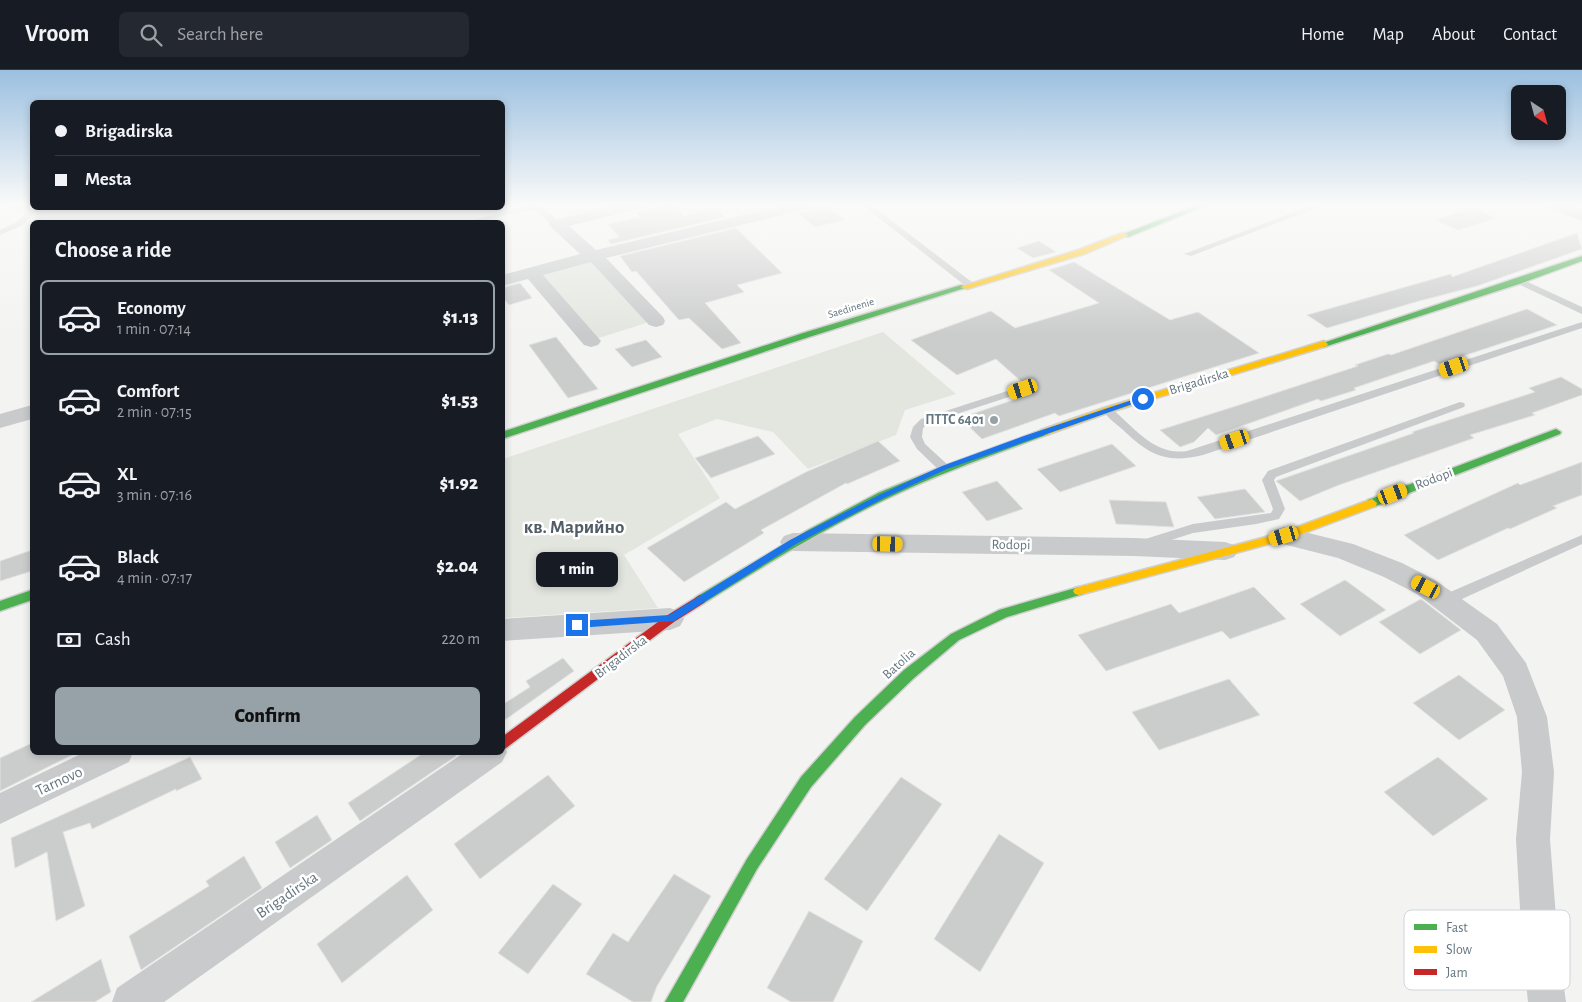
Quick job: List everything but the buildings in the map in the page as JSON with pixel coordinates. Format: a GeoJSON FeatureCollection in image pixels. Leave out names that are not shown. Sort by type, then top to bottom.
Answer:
{"type":"FeatureCollection","features":[{"type":"Feature","properties":{"kind":"street"},"geometry":{"type":"LineString","coordinates":[[583,247],[599,260],[656,321]]}},
{"type":"Feature","properties":{"kind":"street"},"geometry":{"type":"LineString","coordinates":[[505,281],[628,247]]}},
{"type":"Feature","properties":{"kind":"street","name":"Saedinenie"},"geometry":{"type":"LineString","coordinates":[[505,435],[787,341],[1093,247]]}},
{"type":"Feature","properties":{"kind":"street","name":"Brigadirska"},"geometry":{"type":"LineString","coordinates":[[505,743],[670,619],[793,542],[881,496],[944,468],[1106,410],[1327,343],[1519,281],[1582,258]]}},
{"type":"Feature","properties":{"kind":"street"},"geometry":{"type":"LineString","coordinates":[[532,273],[591,341]]}},
{"type":"Feature","properties":{"kind":"street"},"geometry":{"type":"LineString","coordinates":[[0,421],[30,413]]}},
{"type":"Feature","properties":{"kind":"street","name":"Rodopi"},"geometry":{"type":"LineString","coordinates":[[1284,536],[1556,432]]}},
{"type":"Feature","properties":{"kind":"street"},"geometry":{"type":"LineString","coordinates":[[1284,536],[1344,550],[1393,570],[1446,600],[1487,632],[1516,670],[1532,717],[1538,772],[1533,839],[1538,910]]}},
{"type":"Feature","properties":{"kind":"street","name":"Batolia"},"geometry":{"type":"LineString","coordinates":[[674,1002],[752,864],[806,782],[860,721],[908,674],[955,637],[1003,613],[1081,590],[1284,536]]}},
{"type":"Feature","properties":{"kind":"street","name":"Rodopi"},"geometry":{"type":"LineString","coordinates":[[793,542],[1134,547],[1229,552]]}},
{"type":"Feature","properties":{"kind":"street"},"geometry":{"type":"LineString","coordinates":[[0,606],[30,596]]}},
{"type":"Feature","properties":{"kind":"street"},"geometry":{"type":"LineString","coordinates":[[505,630],[670,619]]}},
{"type":"Feature","properties":{"kind":"street","name":"Tarnovo"},"geometry":{"type":"LineString","coordinates":[[0,809],[112,755]]}},
{"type":"Feature","properties":{"kind":"street","name":"Brigadirska"},"geometry":{"type":"LineString","coordinates":[[131,1002],[393,822],[487,755]]}},
{"type":"Feature","properties":{"kind":"lane"},"geometry":{"type":"LineString","coordinates":[[922,247],[970,285]]}},
{"type":"Feature","properties":{"kind":"lane"},"geometry":{"type":"LineString","coordinates":[[1188,254],[1206,247]]}},
{"type":"Feature","properties":{"kind":"lane"},"geometry":{"type":"LineString","coordinates":[[1519,281],[1582,311]]}},
{"type":"Feature","properties":{"kind":"lane"},"geometry":{"type":"LineString","coordinates":[[1106,410],[1156,451],[1169,456],[1185,455],[1199,452],[1582,325]]}},
{"type":"Feature","properties":{"kind":"lane"},"geometry":{"type":"LineString","coordinates":[[944,468],[921,446],[916,437],[918,427],[925,421],[1023,389]]}},
{"type":"Feature","properties":{"kind":"lane"},"geometry":{"type":"LineString","coordinates":[[1134,547],[1168,534],[1200,527],[1257,521],[1275,516],[1279,509],[1268,480],[1272,474],[1460,405]]}},
{"type":"Feature","properties":{"kind":"lane"},"geometry":{"type":"LineString","coordinates":[[1446,600],[1582,539]]}},
{"type":"Feature","properties":{"kind":"shaded area"},"geometry":{"type":"Polygon","coordinates":[[[590,260],[656,320],[589,341],[537,274],[590,260]]]}},
{"type":"Feature","properties":{"kind":"shaded area"},"geometry":{"type":"Polygon","coordinates":[[[883,332],[956,394],[905,410],[896,435],[808,469],[773,432],[717,419],[678,434],[720,498],[624,555],[658,608],[505,618],[505,458],[883,332]]]}},
{"type":"Feature","properties":{"kind":"traffic: fast"},"geometry":{"type":"LineString","coordinates":[[1324,344],[1519,281],[1582,258]]}},
{"type":"Feature","properties":{"kind":"traffic: fast"},"geometry":{"type":"LineString","coordinates":[[505,435],[806,335],[964,287]]}},
{"type":"Feature","properties":{"kind":"traffic: fast"},"geometry":{"type":"LineString","coordinates":[[700,600],[812,532],[882,496],[942,470],[1045,432]]}},
{"type":"Feature","properties":{"kind":"traffic: fast"},"geometry":{"type":"LineString","coordinates":[[1372,503],[1556,432]]}},
{"type":"Feature","properties":{"kind":"traffic: fast"},"geometry":{"type":"LineString","coordinates":[[674,1002],[752,864],[806,782],[860,721],[909,674],[955,637],[1003,613],[1079,591]]}},
{"type":"Feature","properties":{"kind":"traffic: fast"},"geometry":{"type":"LineString","coordinates":[[0,606],[30,596]]}},
{"type":"Feature","properties":{"kind":"traffic: slow"},"geometry":{"type":"LineString","coordinates":[[964,287],[1093,247]]}},
{"type":"Feature","properties":{"kind":"traffic: slow"},"geometry":{"type":"LineString","coordinates":[[1045,432],[1107,410],[1324,344]]}},
{"type":"Feature","properties":{"kind":"traffic: slow"},"geometry":{"type":"LineString","coordinates":[[1079,591],[1284,536],[1372,503]]}},
{"type":"Feature","properties":{"kind":"traffic: jam"},"geometry":{"type":"LineString","coordinates":[[505,743],[670,619],[700,600]]}},
{"type":"Feature","properties":{"kind":"place","name":"ПТТС 6401"},"geometry":{"type":"Point","coordinates":[994,420]}},
{"type":"Feature","properties":{"kind":"district","name":"кв. Марийно"},"geometry":{"type":"Point","coordinates":[574,527]}},
{"type":"Feature","properties":{"kind":"route"},"geometry":{"type":"LineString","coordinates":[[577,625],[670,619],[793,542],[881,496],[944,468],[1026,437],[1143,399]]}}]}
